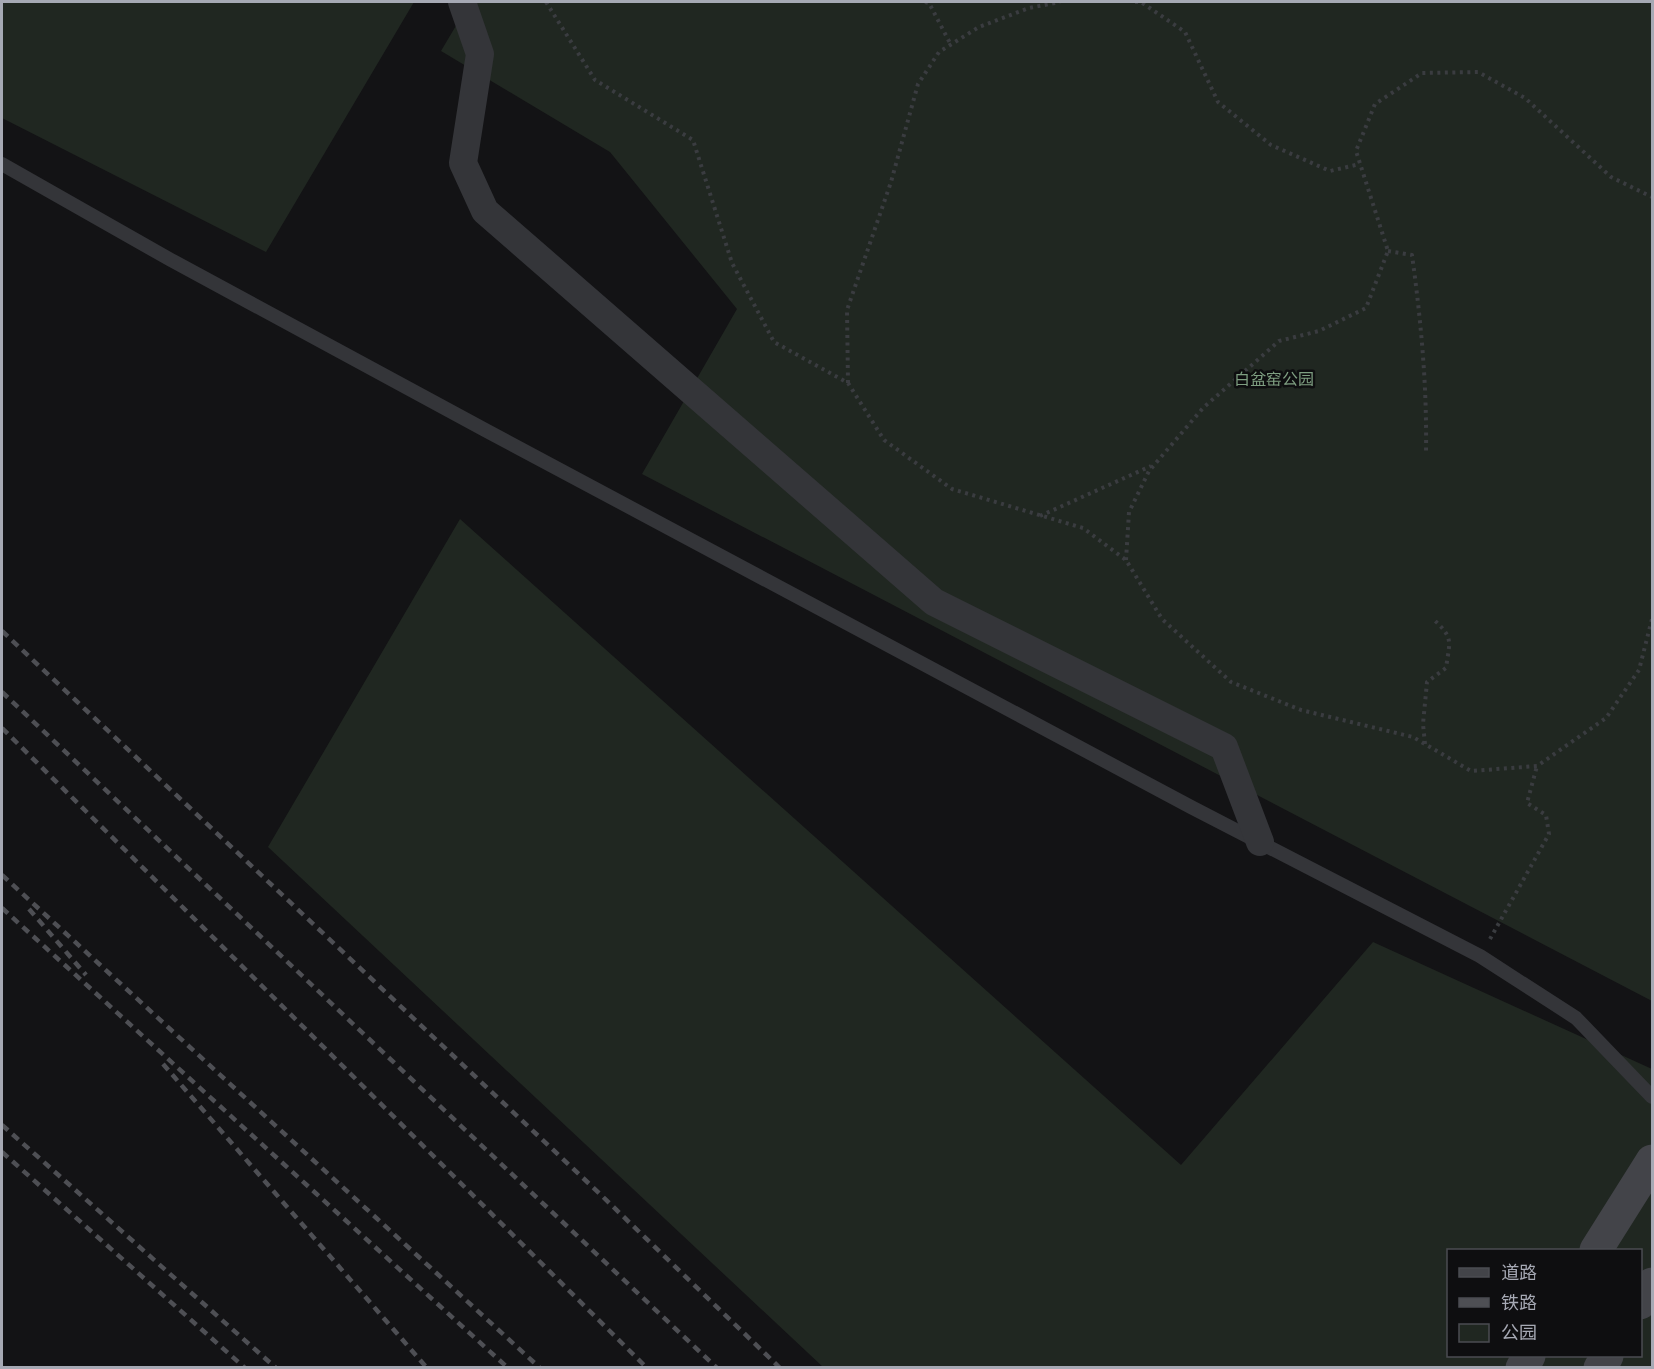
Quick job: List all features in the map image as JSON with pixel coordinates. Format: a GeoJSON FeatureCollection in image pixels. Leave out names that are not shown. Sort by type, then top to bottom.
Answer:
{"type":"FeatureCollection","features":[{"type":"Feature","properties":{"kind":"main road"},"geometry":{"type":"LineString","coordinates":[[1597,1249],[1653,1161]]}},
{"type":"Feature","properties":{"kind":"main road"},"geometry":{"type":"LineString","coordinates":[[1642,1302],[1653,1284]]}},
{"type":"Feature","properties":{"kind":"street"},"geometry":{"type":"LineString","coordinates":[[462,2],[480,54],[463,163],[485,211],[934,602],[1224,747],[1260,842]]}},
{"type":"Feature","properties":{"kind":"lane"},"geometry":{"type":"LineString","coordinates":[[2,164],[171,260],[477,426],[1260,842],[1480,956],[1576,1018],[1653,1097]]}},
{"type":"Feature","properties":{"kind":"path"},"geometry":{"type":"LineString","coordinates":[[546,2],[595,80],[693,140],[732,263],[774,342],[848,383],[885,440],[952,489],[1083,528],[1126,560],[1162,619],[1231,682],[1301,710],[1413,737],[1471,771],[1537,766],[1606,718],[1639,670],[1653,619]]}},
{"type":"Feature","properties":{"kind":"path"},"geometry":{"type":"LineString","coordinates":[[925,2],[929,3],[951,45]]}},
{"type":"Feature","properties":{"kind":"path"},"geometry":{"type":"LineString","coordinates":[[848,383],[848,310],[891,182],[918,84],[939,52],[979,27],[1029,8],[1060,2]]}},
{"type":"Feature","properties":{"kind":"path"},"geometry":{"type":"LineString","coordinates":[[1135,2],[1141,2],[1185,32],[1218,102],[1271,145],[1330,171],[1360,164]]}},
{"type":"Feature","properties":{"kind":"path"},"geometry":{"type":"LineString","coordinates":[[1126,560],[1129,512],[1154,465],[1203,408],[1279,341],[1319,331],[1366,308],[1388,252],[1356,152],[1375,104],[1422,73],[1478,72],[1525,98],[1611,177],[1653,197]]}},
{"type":"Feature","properties":{"kind":"path"},"geometry":{"type":"LineString","coordinates":[[1388,252],[1412,255],[1421,326],[1426,398],[1426,452]]}},
{"type":"Feature","properties":{"kind":"path"},"geometry":{"type":"LineString","coordinates":[[1040,516],[1154,465]]}},
{"type":"Feature","properties":{"kind":"path"},"geometry":{"type":"LineString","coordinates":[[1425,744],[1423,724],[1427,682],[1446,668],[1450,643],[1447,632],[1432,618]]}},
{"type":"Feature","properties":{"kind":"path"},"geometry":{"type":"LineString","coordinates":[[1480,956],[1549,834],[1546,815],[1527,802],[1537,766]]}},
{"type":"Feature","properties":{"kind":"green space"},"geometry":{"type":"Polygon","coordinates":[[[2,2],[414,2],[266,252],[2,118],[2,2]]]}},
{"type":"Feature","properties":{"kind":"green space","name":"白盆窑公园"},"geometry":{"type":"Polygon","coordinates":[[[470,2],[1652,2],[1652,1001],[642,474],[737,309],[610,152],[441,51],[470,2]]]}},
{"type":"Feature","properties":{"kind":"green space"},"geometry":{"type":"Polygon","coordinates":[[[460,519],[1181,1165],[1373,942],[1652,1069],[1652,1367],[823,1367],[268,847],[460,519]]]}},
{"type":"Feature","properties":{"kind":"railway"},"geometry":{"type":"LineString","coordinates":[[2,631],[600,1194],[780,1368]]}},
{"type":"Feature","properties":{"kind":"railway"},"geometry":{"type":"LineString","coordinates":[[2,692],[717,1368]]}},
{"type":"Feature","properties":{"kind":"railway"},"geometry":{"type":"LineString","coordinates":[[2,728],[647,1368]]}},
{"type":"Feature","properties":{"kind":"railway"},"geometry":{"type":"LineString","coordinates":[[2,875],[540,1368]]}},
{"type":"Feature","properties":{"kind":"railway"},"geometry":{"type":"LineString","coordinates":[[2,908],[508,1368]]}},
{"type":"Feature","properties":{"kind":"railway"},"geometry":{"type":"LineString","coordinates":[[29,909],[86,975]]}},
{"type":"Feature","properties":{"kind":"railway"},"geometry":{"type":"LineString","coordinates":[[163,1064],[427,1368]]}},
{"type":"Feature","properties":{"kind":"railway"},"geometry":{"type":"LineString","coordinates":[[2,1125],[276,1368]]}},
{"type":"Feature","properties":{"kind":"railway"},"geometry":{"type":"LineString","coordinates":[[2,1152],[245,1368]]}}]}
